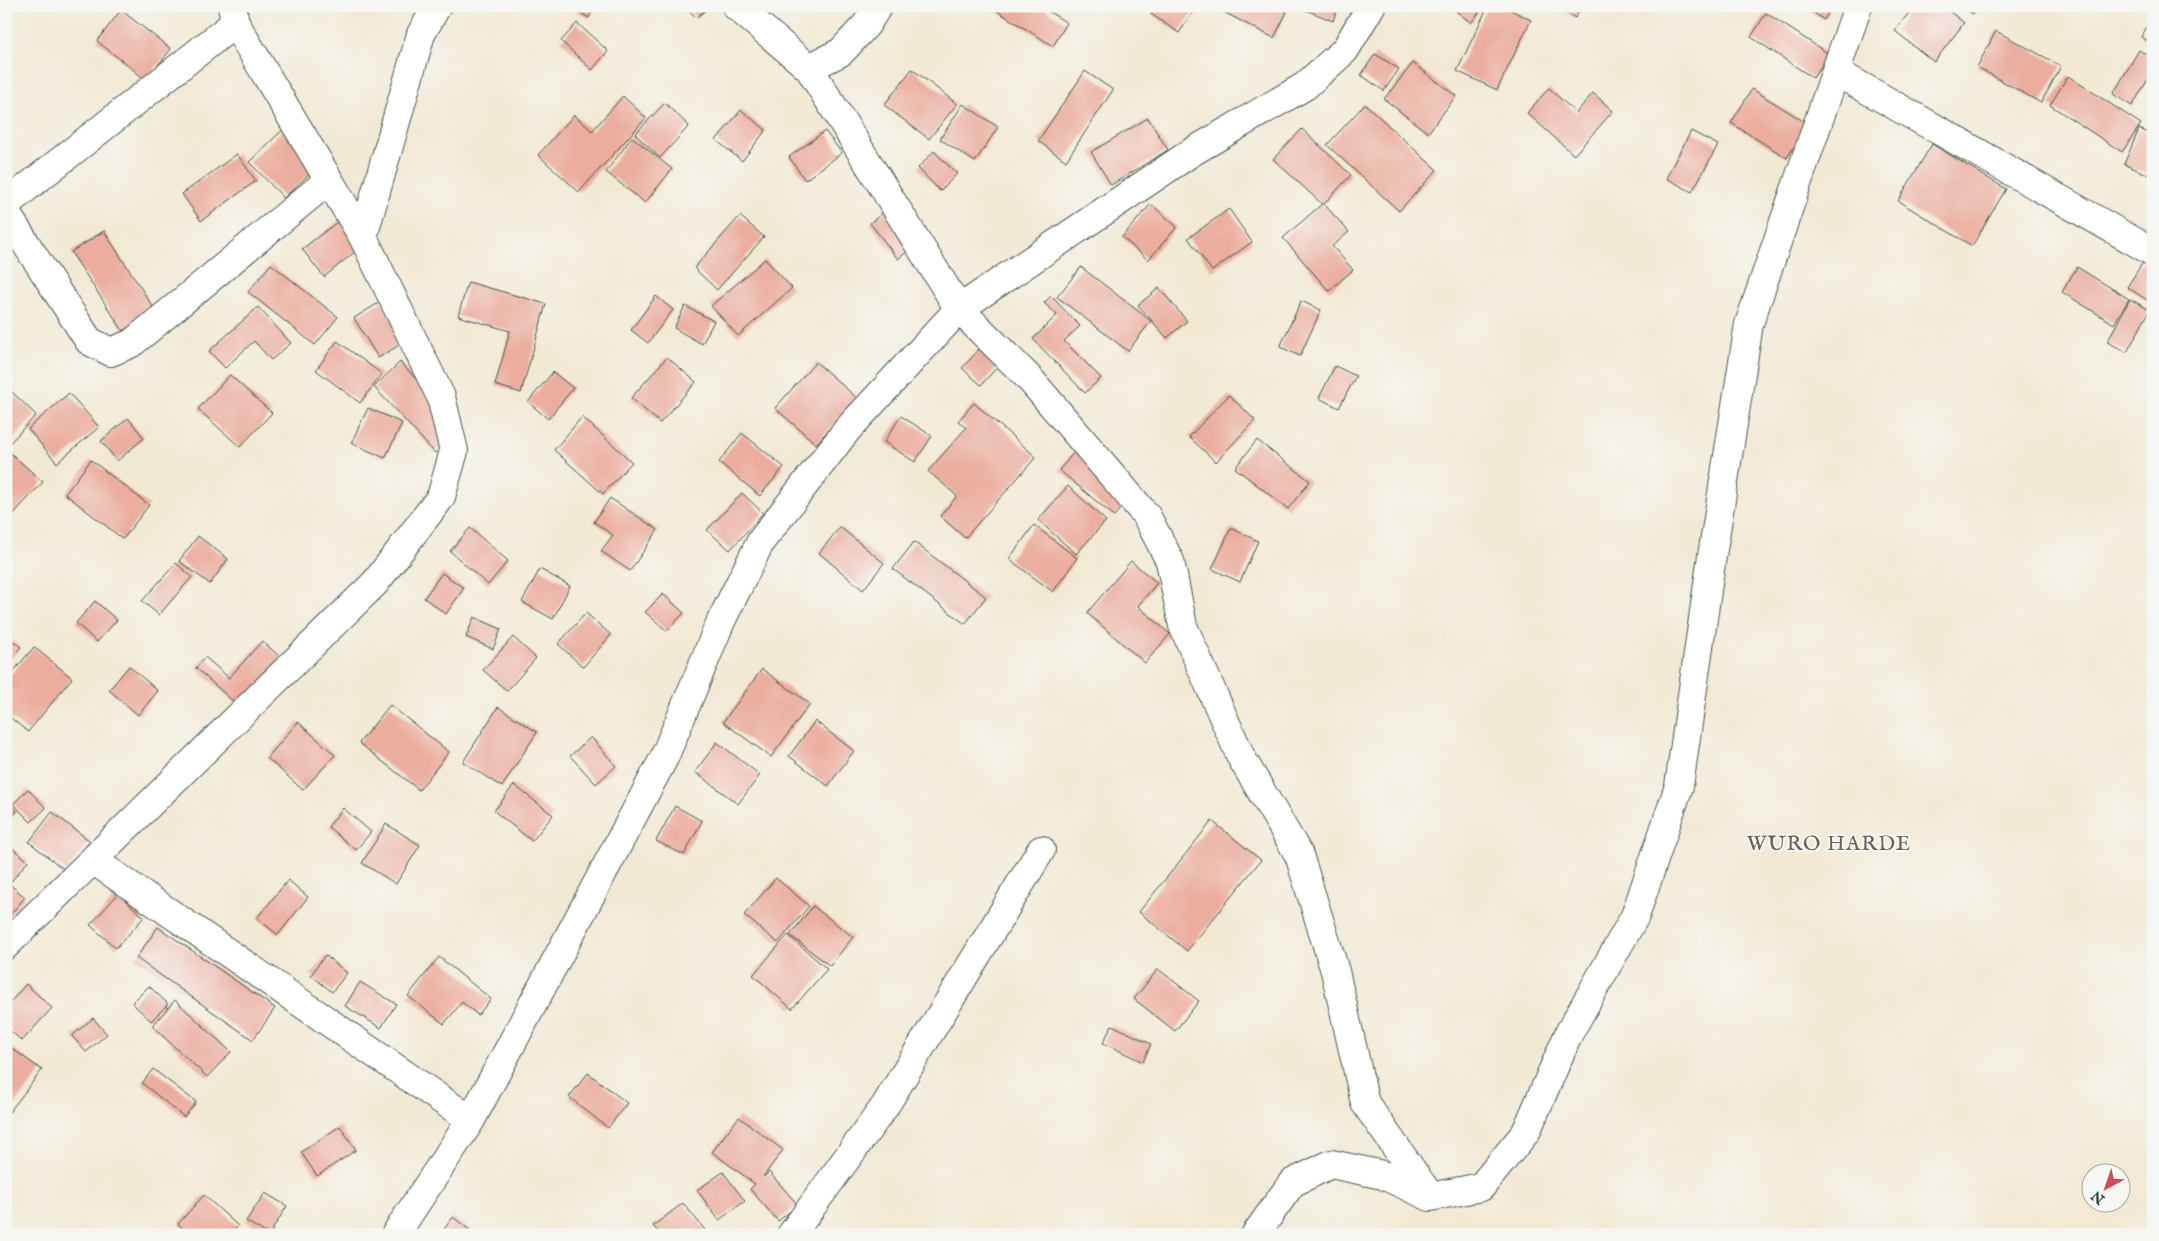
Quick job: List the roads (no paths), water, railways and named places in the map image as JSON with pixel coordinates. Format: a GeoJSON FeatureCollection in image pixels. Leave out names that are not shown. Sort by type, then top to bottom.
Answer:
{"type":"FeatureCollection","features":[{"type":"Feature","properties":{"kind":"street"},"geometry":{"type":"LineString","coordinates":[[363,237],[421,34],[437,6]]}},
{"type":"Feature","properties":{"kind":"street"},"geometry":{"type":"LineString","coordinates":[[736,6],[809,68],[959,309],[1029,378],[1146,515],[1170,561],[1183,626],[1240,757],[1299,855],[1335,971],[1365,1103],[1430,1197]]}},
{"type":"Feature","properties":{"kind":"street"},"geometry":{"type":"LineString","coordinates":[[809,68],[841,52],[866,25],[878,6]]}},
{"type":"Feature","properties":{"kind":"street"},"geometry":{"type":"LineString","coordinates":[[395,1235],[471,1120],[664,758],[721,621],[761,541],[847,430],[959,309],[1192,152],[1305,86],[1345,50],[1371,6]]}},
{"type":"Feature","properties":{"kind":"street"},"geometry":{"type":"LineString","coordinates":[[1256,1235],[1292,1183],[1331,1164],[1383,1175],[1430,1197],[1481,1187],[1526,1132],[1570,1033],[1635,916],[1679,786],[1712,556],[1749,324],[1858,6]]}},
{"type":"Feature","properties":{"kind":"street"},"geometry":{"type":"LineString","coordinates":[[6,204],[234,15],[363,237],[441,397],[454,451],[441,497],[376,583],[6,946]]}},
{"type":"Feature","properties":{"kind":"street"},"geometry":{"type":"LineString","coordinates":[[1836,72],[2153,252]]}},
{"type":"Feature","properties":{"kind":"street"},"geometry":{"type":"LineString","coordinates":[[6,213],[89,341],[110,352],[132,343],[329,180]]}},
{"type":"Feature","properties":{"kind":"street"},"geometry":{"type":"LineString","coordinates":[[791,1235],[885,1106],[1041,850]]}},
{"type":"Feature","properties":{"kind":"street"},"geometry":{"type":"LineString","coordinates":[[93,860],[471,1120]]}},
{"type":"Feature","properties":{"kind":"district","name":"WURO HARDE"},"geometry":{"type":"Point","coordinates":[1829,844]}}]}
